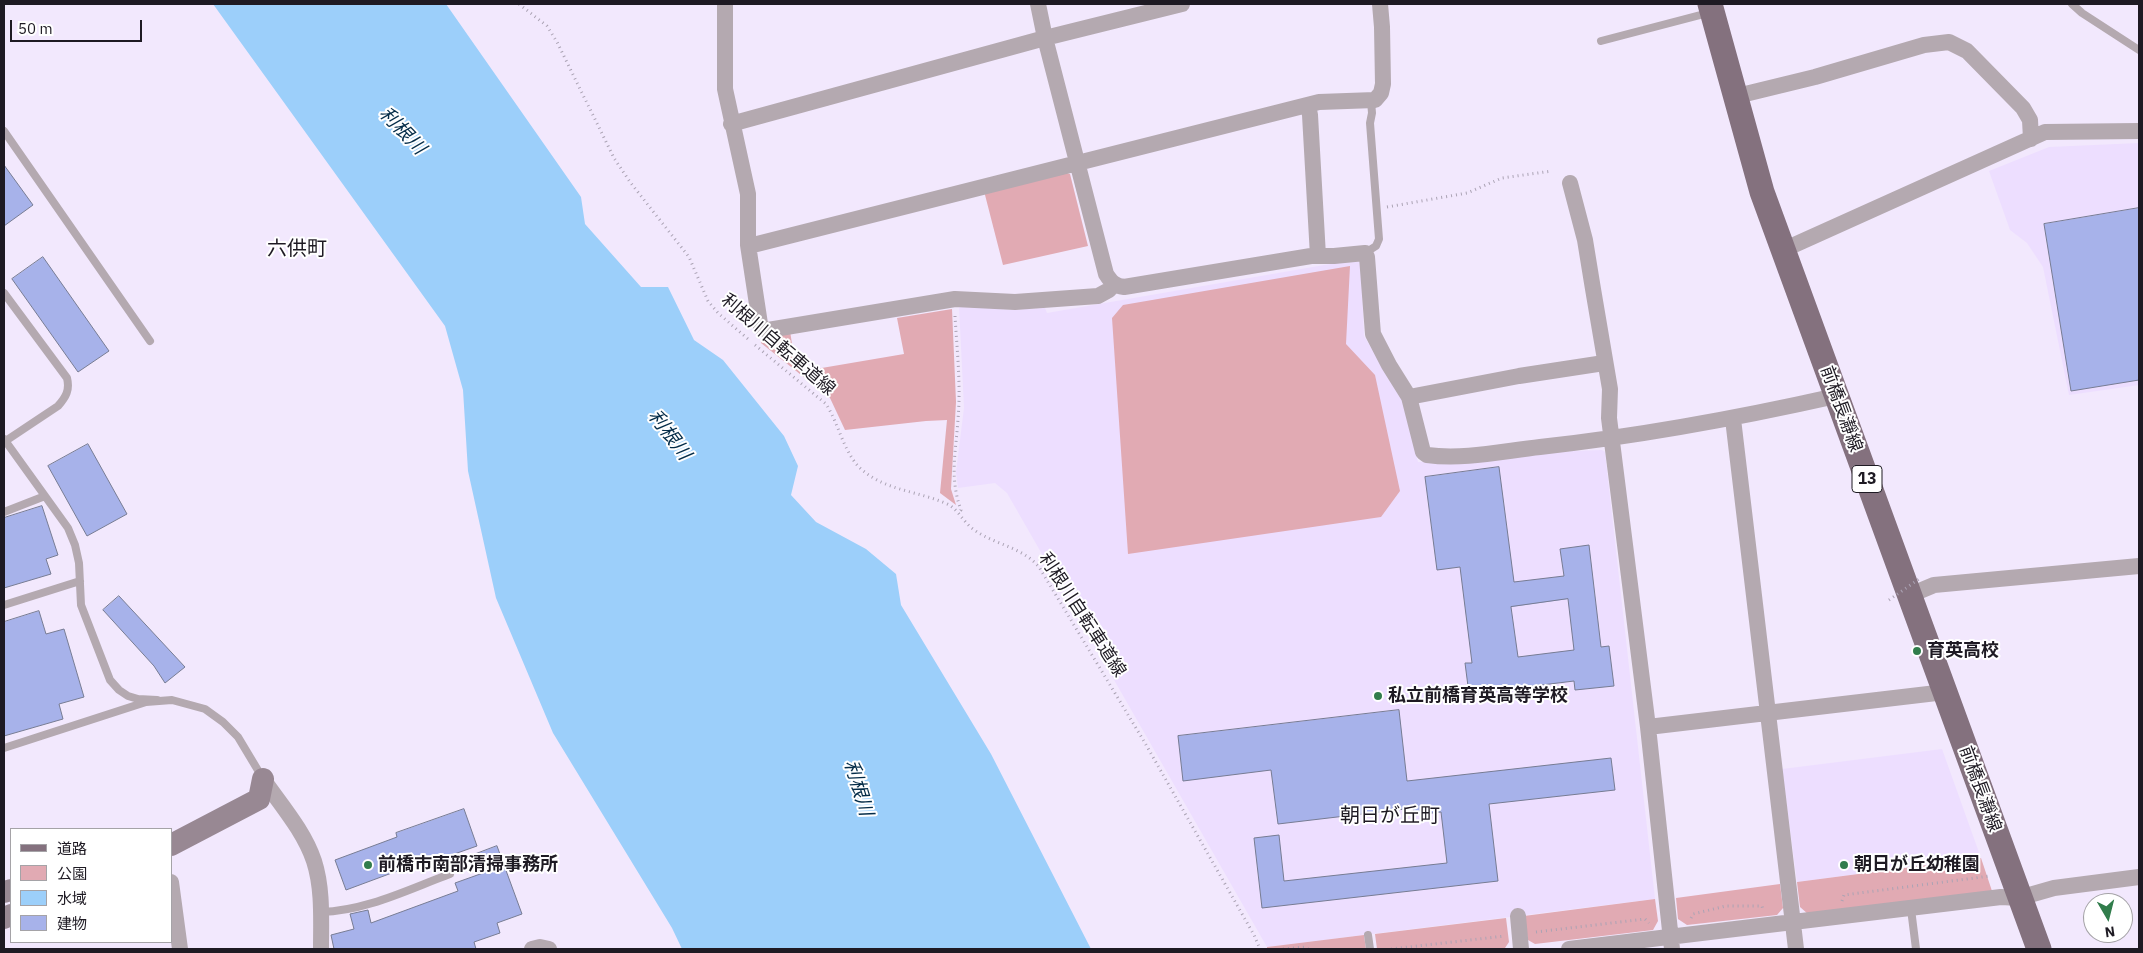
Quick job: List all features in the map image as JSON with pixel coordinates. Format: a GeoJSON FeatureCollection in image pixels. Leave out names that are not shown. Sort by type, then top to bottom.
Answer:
{"type":"FeatureCollection","features":[{"type":"Feature","properties":{"kind":"main road","name":"前橋長瀞線"},"geometry":{"type":"LineString","coordinates":[[1711,8],[1737,96],[1762,192],[1906,591],[2039,949]]}},
{"type":"Feature","properties":{"kind":"street"},"geometry":{"type":"LineString","coordinates":[[725,4],[724,69],[731,124],[748,194],[748,245],[760,324],[763,329],[768,330],[955,299],[1015,302],[1098,296],[1114,284]]}},
{"type":"Feature","properties":{"kind":"street"},"geometry":{"type":"LineString","coordinates":[[1038,4],[1045,38],[1106,274],[1114,284],[1124,286],[1318,256],[1365,253],[1368,257],[1373,334],[1409,397],[1423,452],[1427,455],[1482,454],[1598,440],[1733,419],[1836,396]]}},
{"type":"Feature","properties":{"kind":"street"},"geometry":{"type":"LineString","coordinates":[[731,124],[1045,38],[1182,4]]}},
{"type":"Feature","properties":{"kind":"street"},"geometry":{"type":"LineString","coordinates":[[748,245],[1308,105],[1328,101],[1371,101],[1378,98],[1382,93],[1383,84],[1380,4]]}},
{"type":"Feature","properties":{"kind":"street"},"geometry":{"type":"LineString","coordinates":[[1737,96],[1823,75],[1924,45],[1949,42],[1967,51],[2023,108],[2030,120],[2031,139]]}},
{"type":"Feature","properties":{"kind":"street"},"geometry":{"type":"LineString","coordinates":[[1308,105],[1318,256]]}},
{"type":"Feature","properties":{"kind":"street"},"geometry":{"type":"LineString","coordinates":[[1783,250],[2046,132],[2139,131]]}},
{"type":"Feature","properties":{"kind":"street"},"geometry":{"type":"LineString","coordinates":[[1570,183],[1585,240],[1604,363],[1610,389],[1609,418],[1648,727],[1671,944]]}},
{"type":"Feature","properties":{"kind":"street"},"geometry":{"type":"LineString","coordinates":[[1409,397],[1519,376],[1604,363]]}},
{"type":"Feature","properties":{"kind":"street"},"geometry":{"type":"LineString","coordinates":[[1733,419],[1796,949]]}},
{"type":"Feature","properties":{"kind":"street"},"geometry":{"type":"LineString","coordinates":[[1906,591],[1934,585],[2139,566]]}},
{"type":"Feature","properties":{"kind":"street"},"geometry":{"type":"LineString","coordinates":[[1648,727],[1945,692]]}},
{"type":"Feature","properties":{"kind":"street"},"geometry":{"type":"LineString","coordinates":[[172,832],[200,818],[263,779]]}},
{"type":"Feature","properties":{"kind":"street"},"geometry":{"type":"LineString","coordinates":[[172,844],[259,799],[263,779]]}},
{"type":"Feature","properties":{"kind":"street"},"geometry":{"type":"LineString","coordinates":[[263,779],[297,828],[314,862],[319,886],[322,949]]}},
{"type":"Feature","properties":{"kind":"street"},"geometry":{"type":"LineString","coordinates":[[1569,949],[1671,944],[1792,917],[1911,909],[2000,898],[2019,898],[2054,888],[2139,877]]}},
{"type":"Feature","properties":{"kind":"street"},"geometry":{"type":"LineString","coordinates":[[172,889],[180,949]]}},
{"type":"Feature","properties":{"kind":"street"},"geometry":{"type":"LineString","coordinates":[[1518,916],[1522,949]]}},
{"type":"Feature","properties":{"kind":"street"},"geometry":{"type":"LineString","coordinates":[[532,949],[540,947],[549,949]]}},
{"type":"Feature","properties":{"kind":"lane"},"geometry":{"type":"LineString","coordinates":[[2072,4],[2082,13],[2139,50]]}},
{"type":"Feature","properties":{"kind":"lane"},"geometry":{"type":"LineString","coordinates":[[1601,41],[1711,8]]}},
{"type":"Feature","properties":{"kind":"lane"},"geometry":{"type":"LineString","coordinates":[[1365,253],[1376,246],[1379,239],[1370,123],[1372,113],[1371,101]]}},
{"type":"Feature","properties":{"kind":"lane"},"geometry":{"type":"LineString","coordinates":[[4,131],[150,341]]}},
{"type":"Feature","properties":{"kind":"lane"},"geometry":{"type":"LineString","coordinates":[[4,294],[67,378],[69,385],[64,400],[58,406],[4,441],[68,528],[76,545],[81,605],[110,680],[128,696],[138,699],[172,700],[205,709],[223,722],[238,737],[263,779]]}},
{"type":"Feature","properties":{"kind":"lane"},"geometry":{"type":"LineString","coordinates":[[4,512],[45,496]]}},
{"type":"Feature","properties":{"kind":"lane"},"geometry":{"type":"LineString","coordinates":[[4,605],[80,581]]}},
{"type":"Feature","properties":{"kind":"lane"},"geometry":{"type":"LineString","coordinates":[[4,748],[156,700]]}},
{"type":"Feature","properties":{"kind":"lane"},"geometry":{"type":"LineString","coordinates":[[321,912],[335,912],[372,903],[450,874]]}},
{"type":"Feature","properties":{"kind":"lane"},"geometry":{"type":"LineString","coordinates":[[1911,909],[1916,949]]}},
{"type":"Feature","properties":{"kind":"lane"},"geometry":{"type":"LineString","coordinates":[[1368,935],[1370,949]]}},
{"type":"Feature","properties":{"kind":"path","name":"利根川自転車道線"},"geometry":{"type":"LineString","coordinates":[[519,4],[547,26],[557,42],[614,158],[630,182],[689,257],[696,270],[704,294],[718,313],[770,359],[820,398],[833,414],[850,455],[861,469],[873,478],[890,486],[948,504],[972,528],[1026,554],[1039,567],[1145,743],[1254,935],[1260,949]]}},
{"type":"Feature","properties":{"kind":"path"},"geometry":{"type":"LineString","coordinates":[[1376,208],[1467,193],[1502,178],[1552,171]]}},
{"type":"Feature","properties":{"kind":"path"},"geometry":{"type":"LineString","coordinates":[[955,299],[959,410],[953,467],[954,489],[960,510],[958,513]]}},
{"type":"Feature","properties":{"kind":"path"},"geometry":{"type":"LineString","coordinates":[[1840,904],[1844,895],[1995,875]]}},
{"type":"Feature","properties":{"kind":"path"},"geometry":{"type":"LineString","coordinates":[[1686,920],[1691,918],[1693,914],[1726,906],[1762,906],[1765,913],[1792,917]]}},
{"type":"Feature","properties":{"kind":"path"},"geometry":{"type":"LineString","coordinates":[[1283,949],[1306,947],[1308,949]]}},
{"type":"Feature","properties":{"kind":"shaded area"},"geometry":{"type":"Polygon","coordinates":[[[2139,143],[2139,385],[2069,395],[2043,267],[2027,243],[2010,230],[1989,171],[2049,147],[2139,143]]]}},
{"type":"Feature","properties":{"kind":"shaded area","name":"私立前橋育英高等学校"},"geometry":{"type":"Polygon","coordinates":[[[1359,259],[1361,264],[1364,336],[1402,399],[1418,462],[1496,459],[1546,452],[1602,450],[1605,452],[1655,899],[1267,947],[1007,493],[995,483],[958,488],[956,472],[964,408],[959,306],[1010,310],[1045,308],[1047,313],[1359,259]]]}},
{"type":"Feature","properties":{"kind":"shaded area"},"geometry":{"type":"Polygon","coordinates":[[[1942,749],[1981,858],[1797,882],[1782,769],[1942,749]]]}},
{"type":"Feature","properties":{"kind":"green space"},"geometry":{"type":"Polygon","coordinates":[[[1061,171],[1070,174],[1088,246],[1003,265],[984,191],[1061,171]]]}},
{"type":"Feature","properties":{"kind":"green space"},"geometry":{"type":"Polygon","coordinates":[[[1350,266],[1346,344],[1375,375],[1400,491],[1381,517],[1128,554],[1112,318],[1123,305],[1350,266]]]}},
{"type":"Feature","properties":{"kind":"green space"},"geometry":{"type":"Polygon","coordinates":[[[952,309],[956,402],[951,489],[956,505],[940,493],[947,420],[845,430],[830,398],[761,343],[762,340],[790,331],[795,363],[802,364],[804,371],[904,354],[897,318],[952,309]]]}},
{"type":"Feature","properties":{"kind":"green space"},"geometry":{"type":"Polygon","coordinates":[[[1981,858],[1992,891],[1808,914],[1800,907],[1797,882],[1981,858]]]}},
{"type":"Feature","properties":{"kind":"green space"},"geometry":{"type":"Polygon","coordinates":[[[1780,884],[1783,908],[1777,915],[1687,925],[1678,919],[1676,898],[1780,884]]]}},
{"type":"Feature","properties":{"kind":"green space"},"geometry":{"type":"Polygon","coordinates":[[[1655,899],[1658,921],[1653,930],[1535,944],[1528,940],[1524,916],[1655,899]]]}},
{"type":"Feature","properties":{"kind":"green space"},"geometry":{"type":"Polygon","coordinates":[[[1506,918],[1509,942],[1505,948],[1377,949],[1375,934],[1506,918]]]}},
{"type":"Feature","properties":{"kind":"green space"},"geometry":{"type":"Polygon","coordinates":[[[1364,935],[1366,949],[1267,949],[1267,947],[1364,935]]]}},
{"type":"Feature","properties":{"kind":"water","name":"利根川"},"geometry":{"type":"Polygon","coordinates":[[[213,4],[446,4],[581,197],[585,224],[641,287],[668,287],[694,340],[723,360],[784,436],[798,466],[791,495],[816,522],[866,549],[896,574],[901,605],[991,754],[1091,949],[682,949],[672,928],[553,733],[496,598],[468,471],[463,390],[445,326],[213,4]]]}},
{"type":"Feature","properties":{"kind":"building"},"geometry":{"type":"Polygon","coordinates":[[[4,165],[33,205],[4,226],[4,165]]]}},
{"type":"Feature","properties":{"kind":"building"},"geometry":{"type":"Polygon","coordinates":[[[2139,208],[2139,380],[2071,391],[2044,224],[2139,208]]]}},
{"type":"Feature","properties":{"kind":"building"},"geometry":{"type":"Polygon","coordinates":[[[43,257],[109,351],[78,372],[12,279],[43,257]]]}},
{"type":"Feature","properties":{"kind":"building"},"geometry":{"type":"Polygon","coordinates":[[[88,444],[127,514],[87,536],[48,466],[88,444]]]}},
{"type":"Feature","properties":{"kind":"building"},"geometry":{"type":"Polygon","coordinates":[[[1499,467],[1514,582],[1564,576],[1560,549],[1589,545],[1601,647],[1609,646],[1614,686],[1575,690],[1574,681],[1469,694],[1465,663],[1472,663],[1460,567],[1437,570],[1425,477],[1499,467]],[[1568,599],[1511,607],[1518,657],[1574,650],[1568,599]]]}},
{"type":"Feature","properties":{"kind":"building"},"geometry":{"type":"Polygon","coordinates":[[[42,506],[58,555],[46,559],[51,574],[4,588],[4,518],[42,506]]]}},
{"type":"Feature","properties":{"kind":"building"},"geometry":{"type":"Polygon","coordinates":[[[119,596],[185,667],[165,683],[154,666],[103,610],[119,596]]]}},
{"type":"Feature","properties":{"kind":"building"},"geometry":{"type":"Polygon","coordinates":[[[39,611],[46,634],[64,629],[84,697],[59,704],[63,719],[4,736],[4,622],[39,611]]]}},
{"type":"Feature","properties":{"kind":"building"},"geometry":{"type":"Polygon","coordinates":[[[1399,710],[1407,781],[1611,758],[1615,790],[1489,804],[1498,881],[1262,908],[1254,838],[1279,835],[1284,881],[1447,863],[1441,812],[1414,815],[1413,808],[1278,824],[1271,770],[1183,781],[1178,736],[1399,710]]]}},
{"type":"Feature","properties":{"kind":"building"},"geometry":{"type":"Polygon","coordinates":[[[464,809],[477,846],[409,870],[408,867],[346,890],[335,860],[397,837],[396,833],[464,809]]]}},
{"type":"Feature","properties":{"kind":"building"},"geometry":{"type":"Polygon","coordinates":[[[497,846],[522,914],[497,923],[500,933],[474,942],[476,949],[334,949],[331,935],[354,929],[350,914],[368,910],[371,923],[458,891],[455,883],[483,873],[476,854],[497,846]]]}},
{"type":"Feature","properties":{"kind":"place","name":"育英高校"},"geometry":{"type":"Point","coordinates":[1917,651]}},
{"type":"Feature","properties":{"kind":"place","name":"私立前橋育英高等学校"},"geometry":{"type":"Point","coordinates":[1378,696]}},
{"type":"Feature","properties":{"kind":"place","name":"前橋市南部清掃事務所"},"geometry":{"type":"Point","coordinates":[368,865]}},
{"type":"Feature","properties":{"kind":"place","name":"朝日が丘幼稚園"},"geometry":{"type":"Point","coordinates":[1844,865]}},
{"type":"Feature","properties":{"kind":"district","name":"六供町"},"geometry":{"type":"Point","coordinates":[297,249]}},
{"type":"Feature","properties":{"kind":"district","name":"朝日が丘町"},"geometry":{"type":"Point","coordinates":[1390,816]}}]}
